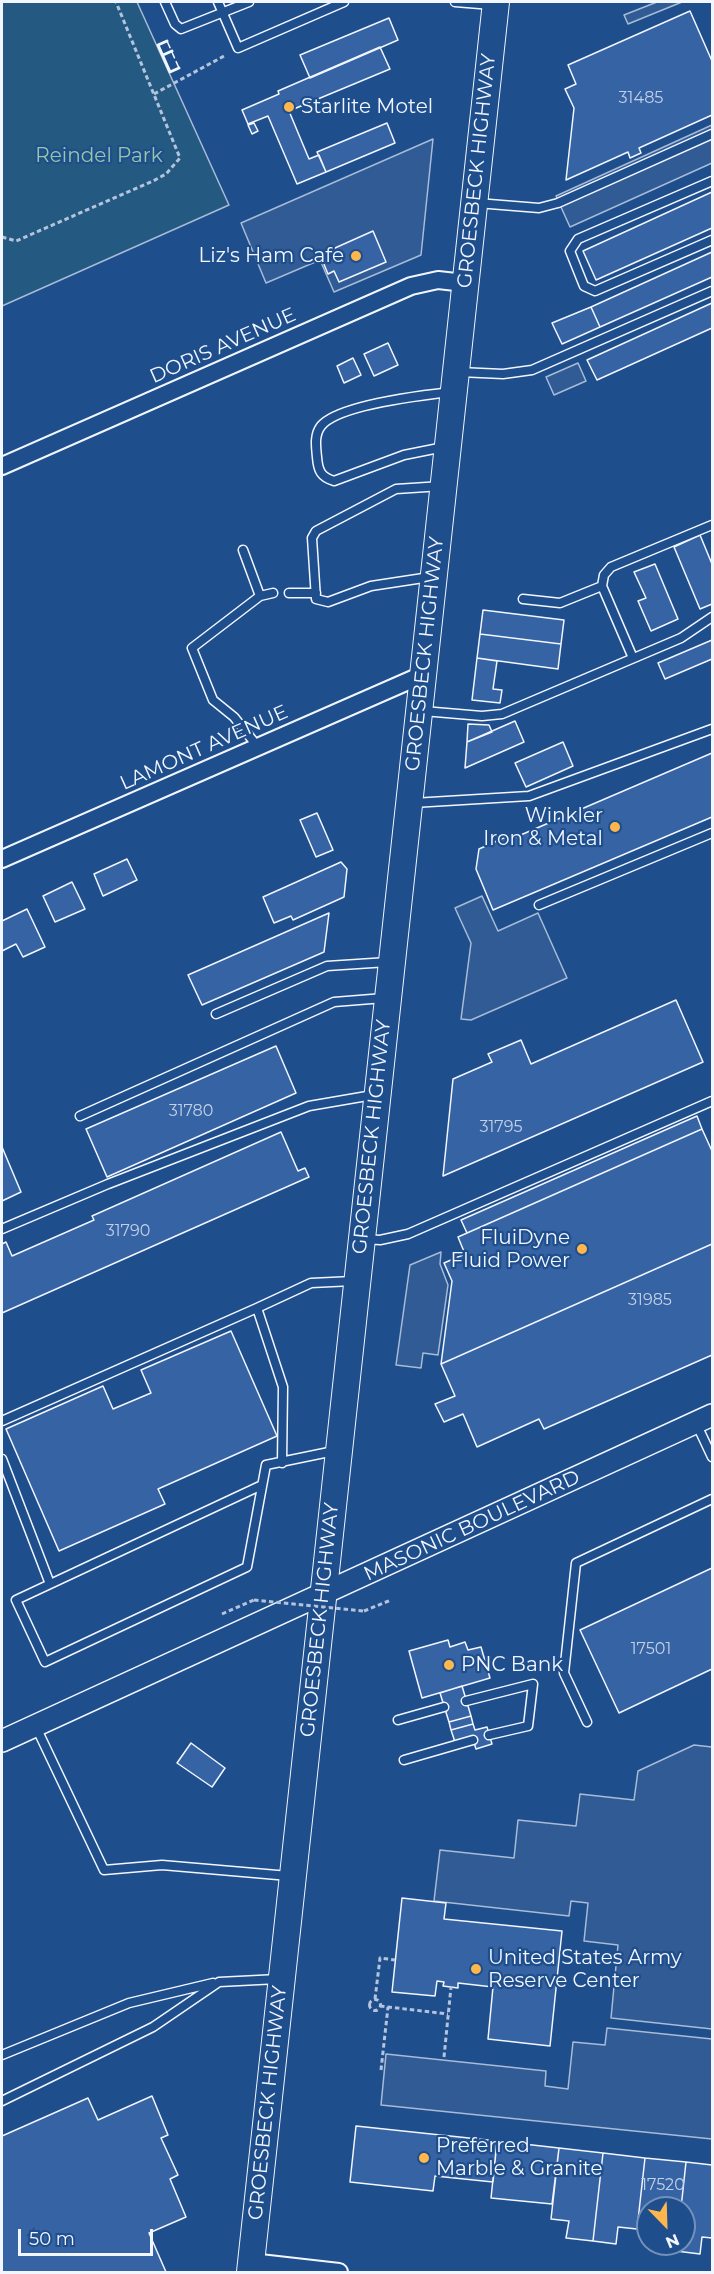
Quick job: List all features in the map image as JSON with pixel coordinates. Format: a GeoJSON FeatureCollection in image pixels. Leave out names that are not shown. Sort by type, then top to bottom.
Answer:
{"type":"FeatureCollection","features":[{"type":"Feature","properties":{"kind":"main road","name":"GROESBECK HIGHWAY"},"geometry":{"type":"LineString","coordinates":[[250,2267],[495,3]]}},
{"type":"Feature","properties":{"kind":"street","name":"DORIS AVENUE"},"geometry":{"type":"LineString","coordinates":[[2,466],[411,286],[438,280],[465,283]]}},
{"type":"Feature","properties":{"kind":"street","name":"LAMONT AVENUE"},"geometry":{"type":"LineString","coordinates":[[2,859],[422,675]]}},
{"type":"Feature","properties":{"kind":"street","name":"MASONIC BOULEVARD"},"geometry":{"type":"LineString","coordinates":[[2,1741],[704,1419]]}},
{"type":"Feature","properties":{"kind":"street"},"geometry":{"type":"LineString","coordinates":[[250,2267],[339,2272]]}},
{"type":"Feature","properties":{"kind":"lane"},"geometry":{"type":"LineString","coordinates":[[165,2],[175,24],[182,29],[249,2]]}},
{"type":"Feature","properties":{"kind":"lane"},"geometry":{"type":"LineString","coordinates":[[218,2],[238,48],[344,2]]}},
{"type":"Feature","properties":{"kind":"lane"},"geometry":{"type":"LineString","coordinates":[[455,2],[495,3]]}},
{"type":"Feature","properties":{"kind":"lane"},"geometry":{"type":"LineString","coordinates":[[474,202],[539,208],[558,203],[712,134]]}},
{"type":"Feature","properties":{"kind":"lane"},"geometry":{"type":"LineString","coordinates":[[712,181],[578,239],[570,251],[584,286],[595,291],[712,240]]}},
{"type":"Feature","properties":{"kind":"lane"},"geometry":{"type":"LineString","coordinates":[[447,446],[404,455],[334,481],[324,478],[318,469],[316,437],[326,422],[356,410],[454,381],[532,370],[712,291]]}},
{"type":"Feature","properties":{"kind":"lane"},"geometry":{"type":"LineString","coordinates":[[433,576],[371,586],[328,602],[316,599],[312,538],[316,531],[396,489],[443,486]]}},
{"type":"Feature","properties":{"kind":"lane"},"geometry":{"type":"LineString","coordinates":[[633,658],[602,586],[604,575],[611,567],[712,525]]}},
{"type":"Feature","properties":{"kind":"lane"},"geometry":{"type":"LineString","coordinates":[[243,550],[260,596]]}},
{"type":"Feature","properties":{"kind":"lane"},"geometry":{"type":"LineString","coordinates":[[523,599],[560,603],[602,586]]}},
{"type":"Feature","properties":{"kind":"lane"},"geometry":{"type":"LineString","coordinates":[[258,747],[234,717],[213,700],[192,648],[260,596],[273,593]]}},
{"type":"Feature","properties":{"kind":"lane"},"geometry":{"type":"LineString","coordinates":[[289,593],[316,593]]}},
{"type":"Feature","properties":{"kind":"lane"},"geometry":{"type":"LineString","coordinates":[[418,710],[482,716],[502,714],[681,638],[712,617]]}},
{"type":"Feature","properties":{"kind":"lane"},"geometry":{"type":"LineString","coordinates":[[408,803],[529,796],[712,729]]}},
{"type":"Feature","properties":{"kind":"lane"},"geometry":{"type":"LineString","coordinates":[[539,905],[712,833]]}},
{"type":"Feature","properties":{"kind":"lane"},"geometry":{"type":"LineString","coordinates":[[216,1014],[327,966],[391,962]]}},
{"type":"Feature","properties":{"kind":"lane"},"geometry":{"type":"LineString","coordinates":[[80,1116],[334,1002],[387,998]]}},
{"type":"Feature","properties":{"kind":"lane"},"geometry":{"type":"LineString","coordinates":[[2,1229],[108,1184],[309,1106],[376,1094]]}},
{"type":"Feature","properties":{"kind":"lane"},"geometry":{"type":"LineString","coordinates":[[361,1238],[380,1240],[408,1234],[712,1101]]}},
{"type":"Feature","properties":{"kind":"lane"},"geometry":{"type":"LineString","coordinates":[[2,1421],[311,1283],[356,1281]]}},
{"type":"Feature","properties":{"kind":"lane"},"geometry":{"type":"LineString","coordinates":[[257,1308],[283,1387],[282,1462]]}},
{"type":"Feature","properties":{"kind":"lane"},"geometry":{"type":"LineString","coordinates":[[704,1419],[712,1457]]}},
{"type":"Feature","properties":{"kind":"lane"},"geometry":{"type":"LineString","coordinates":[[262,1485],[16,1600],[45,1662],[247,1567],[266,1466],[338,1451]]}},
{"type":"Feature","properties":{"kind":"lane"},"geometry":{"type":"LineString","coordinates":[[2,1459],[50,1584]]}},
{"type":"Feature","properties":{"kind":"lane"},"geometry":{"type":"LineString","coordinates":[[587,1722],[564,1673],[576,1563],[712,1499]]}},
{"type":"Feature","properties":{"kind":"lane"},"geometry":{"type":"LineString","coordinates":[[466,1701],[533,1684],[528,1726],[489,1735]]}},
{"type":"Feature","properties":{"kind":"lane"},"geometry":{"type":"LineString","coordinates":[[398,1720],[444,1707]]}},
{"type":"Feature","properties":{"kind":"lane"},"geometry":{"type":"LineString","coordinates":[[35,1725],[104,1870],[162,1865],[293,1876]]}},
{"type":"Feature","properties":{"kind":"lane"},"geometry":{"type":"LineString","coordinates":[[404,1760],[473,1740]]}},
{"type":"Feature","properties":{"kind":"lane"},"geometry":{"type":"LineString","coordinates":[[2,2055],[129,2003],[219,1982],[282,1979]]}},
{"type":"Feature","properties":{"kind":"lane"},"geometry":{"type":"LineString","coordinates":[[2,2101],[153,2026],[219,1982]]}},
{"type":"Feature","properties":{"kind":"path"},"geometry":{"type":"LineString","coordinates":[[2,237],[16,241],[166,174],[180,158],[116,2]]}},
{"type":"Feature","properties":{"kind":"path"},"geometry":{"type":"LineString","coordinates":[[154,94],[238,48]]}},
{"type":"Feature","properties":{"kind":"path"},"geometry":{"type":"LineString","coordinates":[[222,1614],[254,1600],[364,1611],[391,1600]]}},
{"type":"Feature","properties":{"kind":"path"},"geometry":{"type":"LineString","coordinates":[[381,2006],[376,2010],[371,2008],[370,2003],[375,1999],[380,1958],[395,1960]]}},
{"type":"Feature","properties":{"kind":"path"},"geometry":{"type":"LineString","coordinates":[[444,2057],[451,1987]]}},
{"type":"Feature","properties":{"kind":"path"},"geometry":{"type":"LineString","coordinates":[[375,1999],[381,2006],[448,2014]]}},
{"type":"Feature","properties":{"kind":"path"},"geometry":{"type":"LineString","coordinates":[[381,2070],[388,2007]]}},
{"type":"Feature","properties":{"kind":"green space","name":"Reindel Park"},"geometry":{"type":"Polygon","coordinates":[[[2,2],[137,2],[229,205],[2,306],[2,2]]]}},
{"type":"Feature","properties":{"kind":"shaded area"},"geometry":{"type":"Polygon","coordinates":[[[657,2],[682,2],[628,24],[624,15],[657,2]]]}},
{"type":"Feature","properties":{"kind":"shaded area"},"geometry":{"type":"Polygon","coordinates":[[[712,125],[712,163],[570,227],[556,196],[712,125]]]}},
{"type":"Feature","properties":{"kind":"shaded area"},"geometry":{"type":"Polygon","coordinates":[[[433,139],[421,255],[334,292],[320,260],[266,283],[241,223],[433,139]]]}},
{"type":"Feature","properties":{"kind":"shaded area"},"geometry":{"type":"Polygon","coordinates":[[[578,363],[586,381],[554,395],[546,377],[578,363]]]}},
{"type":"Feature","properties":{"kind":"shaded area"},"geometry":{"type":"Polygon","coordinates":[[[482,896],[498,931],[538,913],[567,978],[471,1020],[461,1019],[471,943],[455,908],[482,896]]]}},
{"type":"Feature","properties":{"kind":"shaded area"},"geometry":{"type":"Polygon","coordinates":[[[441,1252],[440,1264],[448,1285],[438,1355],[423,1353],[421,1368],[396,1365],[410,1265],[441,1252]]]}},
{"type":"Feature","properties":{"kind":"shaded area"},"geometry":{"type":"Polygon","coordinates":[[[694,1745],[712,1747],[712,2029],[611,2018],[618,1945],[584,1941],[588,1903],[571,1901],[569,1916],[434,1901],[440,1850],[514,1858],[518,1820],[576,1826],[580,1794],[634,1800],[638,1771],[694,1745]]]}},
{"type":"Feature","properties":{"kind":"shaded area"},"geometry":{"type":"Polygon","coordinates":[[[607,2028],[712,2039],[712,2139],[381,2105],[386,2054],[546,2071],[545,2086],[568,2089],[573,2042],[605,2045],[607,2028]]]}},
{"type":"Feature","properties":{"kind":"building"},"geometry":{"type":"Polygon","coordinates":[[[690,11],[712,61],[712,115],[639,148],[641,153],[630,158],[628,152],[566,180],[574,108],[565,89],[576,84],[568,65],[690,11]]]}},
{"type":"Feature","properties":{"kind":"building"},"geometry":{"type":"Polygon","coordinates":[[[389,18],[398,40],[310,78],[300,55],[389,18]]]}},
{"type":"Feature","properties":{"kind":"building"},"geometry":{"type":"Polygon","coordinates":[[[380,47],[390,69],[289,111],[309,159],[319,155],[326,172],[297,184],[268,116],[248,124],[242,110],[279,94],[278,91],[380,47]]]}},
{"type":"Feature","properties":{"kind":"building"},"geometry":{"type":"Polygon","coordinates":[[[254,123],[258,131],[252,134],[248,125],[254,123]]]}},
{"type":"Feature","properties":{"kind":"building"},"geometry":{"type":"Polygon","coordinates":[[[387,123],[395,143],[326,172],[317,152],[387,123]]]}},
{"type":"Feature","properties":{"kind":"building"},"geometry":{"type":"Polygon","coordinates":[[[712,192],[712,228],[596,280],[583,251],[712,192]]]}},
{"type":"Feature","properties":{"kind":"building","name":"Liz's Ham Cafe"},"geometry":{"type":"Polygon","coordinates":[[[373,231],[386,262],[339,282],[334,271],[328,274],[323,262],[329,260],[326,252],[373,231]]]}},
{"type":"Feature","properties":{"kind":"building"},"geometry":{"type":"Polygon","coordinates":[[[712,252],[712,277],[600,327],[591,307],[712,252]]]}},
{"type":"Feature","properties":{"kind":"building"},"geometry":{"type":"Polygon","coordinates":[[[712,303],[712,328],[597,380],[587,360],[712,303]]]}},
{"type":"Feature","properties":{"kind":"building"},"geometry":{"type":"Polygon","coordinates":[[[591,307],[600,327],[562,344],[552,323],[591,307]]]}},
{"type":"Feature","properties":{"kind":"building"},"geometry":{"type":"Polygon","coordinates":[[[388,343],[398,365],[374,376],[364,354],[388,343]]]}},
{"type":"Feature","properties":{"kind":"building"},"geometry":{"type":"Polygon","coordinates":[[[353,358],[361,375],[344,383],[337,366],[353,358]]]}},
{"type":"Feature","properties":{"kind":"building"},"geometry":{"type":"Polygon","coordinates":[[[700,535],[712,564],[712,604],[700,609],[674,547],[700,535]]]}},
{"type":"Feature","properties":{"kind":"building"},"geometry":{"type":"Polygon","coordinates":[[[655,564],[678,619],[651,631],[638,601],[646,598],[634,572],[655,564]]]}},
{"type":"Feature","properties":{"kind":"building"},"geometry":{"type":"Polygon","coordinates":[[[483,610],[564,620],[561,644],[480,634],[483,610]]]}},
{"type":"Feature","properties":{"kind":"building"},"geometry":{"type":"Polygon","coordinates":[[[480,634],[561,644],[558,669],[477,658],[480,634]]]}},
{"type":"Feature","properties":{"kind":"building"},"geometry":{"type":"Polygon","coordinates":[[[712,640],[712,659],[665,679],[658,663],[712,640]]]}},
{"type":"Feature","properties":{"kind":"building"},"geometry":{"type":"Polygon","coordinates":[[[477,658],[497,661],[493,689],[502,690],[500,703],[472,700],[477,658]]]}},
{"type":"Feature","properties":{"kind":"building"},"geometry":{"type":"Polygon","coordinates":[[[515,721],[524,742],[465,768],[467,742],[515,721]]]}},
{"type":"Feature","properties":{"kind":"building"},"geometry":{"type":"Polygon","coordinates":[[[468,724],[489,725],[492,732],[467,742],[468,724]]]}},
{"type":"Feature","properties":{"kind":"building"},"geometry":{"type":"Polygon","coordinates":[[[563,742],[573,766],[526,787],[515,763],[563,742]]]}},
{"type":"Feature","properties":{"kind":"building","name":"Winkler Iron & Metal"},"geometry":{"type":"Polygon","coordinates":[[[712,753],[712,817],[493,910],[476,869],[479,849],[508,836],[509,840],[712,753]]]}},
{"type":"Feature","properties":{"kind":"building"},"geometry":{"type":"Polygon","coordinates":[[[317,813],[333,850],[316,857],[300,820],[317,813]]]}},
{"type":"Feature","properties":{"kind":"building"},"geometry":{"type":"Polygon","coordinates":[[[127,859],[137,880],[103,896],[94,874],[127,859]]]}},
{"type":"Feature","properties":{"kind":"building"},"geometry":{"type":"Polygon","coordinates":[[[341,862],[347,869],[344,897],[293,920],[291,916],[274,923],[263,897],[341,862]]]}},
{"type":"Feature","properties":{"kind":"building"},"geometry":{"type":"Polygon","coordinates":[[[72,882],[85,909],[55,922],[43,896],[72,882]]]}},
{"type":"Feature","properties":{"kind":"building"},"geometry":{"type":"Polygon","coordinates":[[[27,909],[45,947],[23,957],[16,944],[2,951],[2,921],[27,909]]]}},
{"type":"Feature","properties":{"kind":"building"},"geometry":{"type":"Polygon","coordinates":[[[329,913],[324,952],[202,1005],[188,975],[329,913]]]}},
{"type":"Feature","properties":{"kind":"building"},"geometry":{"type":"Polygon","coordinates":[[[676,1000],[703,1062],[443,1176],[453,1079],[492,1062],[488,1054],[521,1040],[531,1064],[676,1000]]]}},
{"type":"Feature","properties":{"kind":"building"},"geometry":{"type":"Polygon","coordinates":[[[276,1046],[296,1093],[107,1177],[86,1129],[276,1046]]]}},
{"type":"Feature","properties":{"kind":"building"},"geometry":{"type":"Polygon","coordinates":[[[697,1116],[702,1129],[467,1233],[461,1220],[697,1116]]]}},
{"type":"Feature","properties":{"kind":"building","name":"FluiDyne Fluid Power"},"geometry":{"type":"Polygon","coordinates":[[[702,1129],[712,1151],[712,1244],[441,1364],[452,1281],[444,1263],[465,1254],[458,1237],[702,1129]]]}},
{"type":"Feature","properties":{"kind":"building"},"geometry":{"type":"Polygon","coordinates":[[[281,1132],[298,1171],[305,1168],[309,1177],[2,1313],[2,1244],[6,1242],[12,1256],[94,1220],[92,1216],[281,1132]]]}},
{"type":"Feature","properties":{"kind":"building"},"geometry":{"type":"Polygon","coordinates":[[[2,1147],[21,1192],[2,1201],[2,1147]]]}},
{"type":"Feature","properties":{"kind":"building"},"geometry":{"type":"Polygon","coordinates":[[[712,1244],[712,1355],[544,1429],[539,1419],[477,1447],[463,1414],[444,1422],[435,1404],[455,1396],[441,1364],[712,1244]]]}},
{"type":"Feature","properties":{"kind":"building"},"geometry":{"type":"Polygon","coordinates":[[[231,1331],[277,1436],[158,1489],[165,1504],[59,1551],[6,1429],[103,1386],[113,1409],[151,1393],[141,1370],[231,1331]]]}},
{"type":"Feature","properties":{"kind":"building"},"geometry":{"type":"Polygon","coordinates":[[[712,1568],[712,1669],[619,1713],[580,1630],[712,1568]]]}},
{"type":"Feature","properties":{"kind":"building","name":"PNC Bank"},"geometry":{"type":"Polygon","coordinates":[[[448,1640],[450,1647],[465,1642],[468,1650],[481,1647],[490,1678],[422,1698],[409,1651],[448,1640]]]}},
{"type":"Feature","properties":{"kind":"building"},"geometry":{"type":"Polygon","coordinates":[[[462,1686],[471,1716],[449,1722],[440,1693],[462,1686]]]}},
{"type":"Feature","properties":{"kind":"building"},"geometry":{"type":"Polygon","coordinates":[[[471,1716],[473,1724],[451,1730],[449,1722],[471,1716]]]}},
{"type":"Feature","properties":{"kind":"building"},"geometry":{"type":"Polygon","coordinates":[[[473,1724],[475,1730],[487,1727],[492,1744],[476,1749],[472,1736],[455,1742],[451,1730],[473,1724]]]}},
{"type":"Feature","properties":{"kind":"building"},"geometry":{"type":"Polygon","coordinates":[[[191,1743],[225,1768],[212,1787],[177,1763],[191,1743]]]}},
{"type":"Feature","properties":{"kind":"building","name":"United States Army Reserve Center"},"geometry":{"type":"Polygon","coordinates":[[[402,1898],[446,1903],[444,1919],[562,1931],[550,2046],[488,2039],[493,1987],[458,1983],[458,1988],[443,1986],[444,1982],[437,1981],[435,1996],[392,1992],[402,1898]]]}},
{"type":"Feature","properties":{"kind":"building"},"geometry":{"type":"Polygon","coordinates":[[[152,2096],[168,2135],[161,2138],[178,2175],[170,2179],[186,2217],[149,2233],[166,2272],[2,2272],[2,2136],[88,2098],[98,2120],[152,2096]]]}},
{"type":"Feature","properties":{"kind":"building","name":"Preferred Marble & Granite"},"geometry":{"type":"Polygon","coordinates":[[[356,2126],[497,2141],[493,2182],[435,2176],[433,2191],[350,2182],[356,2126]]]}},
{"type":"Feature","properties":{"kind":"building"},"geometry":{"type":"Polygon","coordinates":[[[497,2141],[559,2148],[552,2204],[491,2198],[497,2141]]]}},
{"type":"Feature","properties":{"kind":"building"},"geometry":{"type":"Polygon","coordinates":[[[559,2148],[603,2153],[593,2241],[566,2238],[569,2221],[551,2219],[559,2148]]]}},
{"type":"Feature","properties":{"kind":"building"},"geometry":{"type":"Polygon","coordinates":[[[603,2153],[645,2158],[641,2196],[636,2196],[636,2229],[618,2227],[616,2244],[593,2241],[603,2153]]]}},
{"type":"Feature","properties":{"kind":"building"},"geometry":{"type":"Polygon","coordinates":[[[645,2158],[686,2162],[682,2196],[641,2196],[645,2158]]]}},
{"type":"Feature","properties":{"kind":"building"},"geometry":{"type":"Polygon","coordinates":[[[686,2162],[712,2165],[712,2238],[702,2237],[700,2254],[696,2254],[696,2196],[682,2196],[686,2162]]]}},
{"type":"Feature","properties":{"kind":"fence"},"geometry":{"type":"LineString","coordinates":[[167,41],[179,68]]}},
{"type":"Feature","properties":{"kind":"wall"},"geometry":{"type":"LineString","coordinates":[[167,41],[158,45],[170,72],[179,68]]}},
{"type":"Feature","properties":{"kind":"wall"},"geometry":{"type":"LineString","coordinates":[[163,55],[172,51]]}},
{"type":"Feature","properties":{"kind":"place","name":"Starlite Motel"},"geometry":{"type":"Point","coordinates":[289,107]}},
{"type":"Feature","properties":{"kind":"place","name":"Liz's Ham Cafe"},"geometry":{"type":"Point","coordinates":[356,256]}},
{"type":"Feature","properties":{"kind":"place","name":"Winkler Iron & Metal"},"geometry":{"type":"Point","coordinates":[615,827]}},
{"type":"Feature","properties":{"kind":"place","name":"FluiDyne Fluid Power"},"geometry":{"type":"Point","coordinates":[582,1249]}},
{"type":"Feature","properties":{"kind":"place","name":"PNC Bank"},"geometry":{"type":"Point","coordinates":[449,1665]}},
{"type":"Feature","properties":{"kind":"place","name":"United States Army Reserve Center"},"geometry":{"type":"Point","coordinates":[476,1969]}},
{"type":"Feature","properties":{"kind":"place","name":"Preferred Marble & Granite"},"geometry":{"type":"Point","coordinates":[424,2158]}}]}
